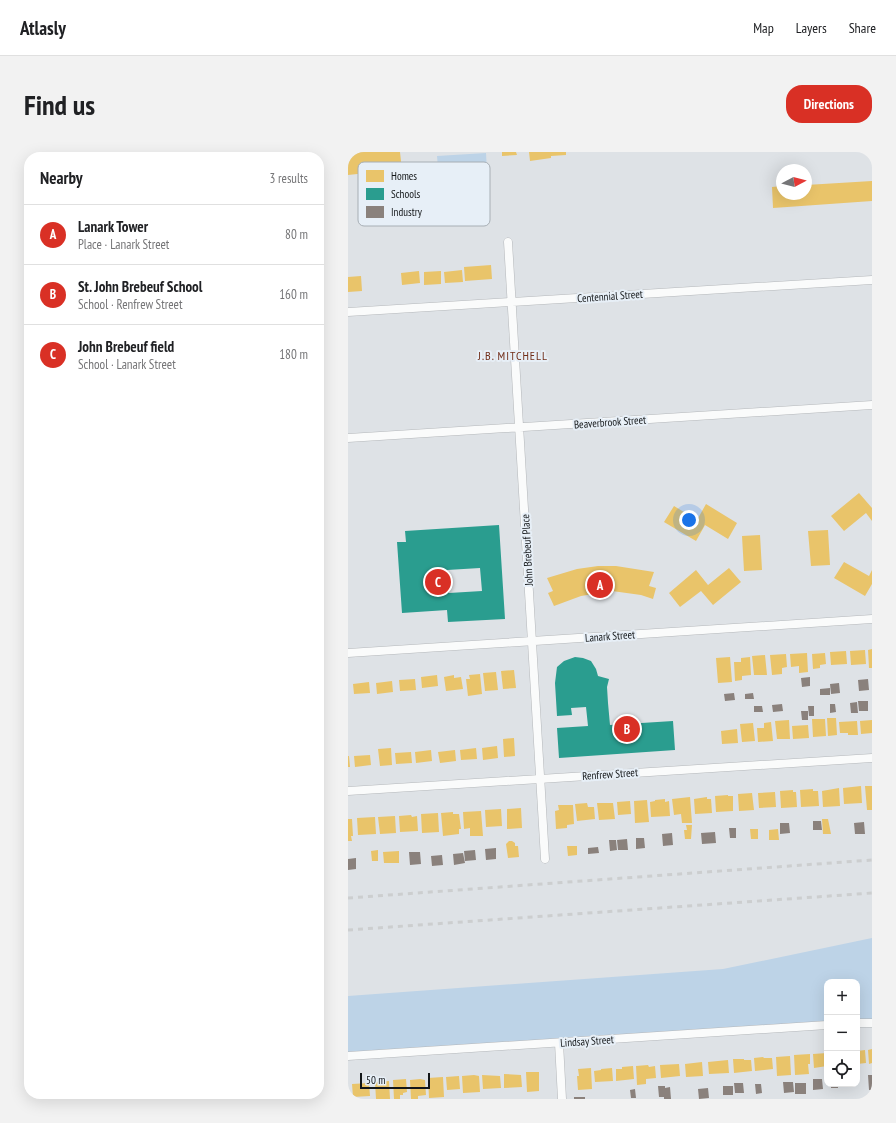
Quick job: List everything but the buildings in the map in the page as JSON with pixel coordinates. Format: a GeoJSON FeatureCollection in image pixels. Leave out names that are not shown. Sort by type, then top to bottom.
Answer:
{"type":"FeatureCollection","features":[{"type":"Feature","properties":{"kind":"street","name":"John Brebeuf Place"},"geometry":{"type":"LineString","coordinates":[[508,242],[545,859]]}},
{"type":"Feature","properties":{"kind":"street","name":"Centennial Street"},"geometry":{"type":"LineString","coordinates":[[348,312],[872,280]]}},
{"type":"Feature","properties":{"kind":"street","name":"Beaverbrook Street"},"geometry":{"type":"LineString","coordinates":[[348,438],[872,405]]}},
{"type":"Feature","properties":{"kind":"street","name":"Lanark Street"},"geometry":{"type":"LineString","coordinates":[[348,653],[872,619]]}},
{"type":"Feature","properties":{"kind":"street","name":"Renfrew Street"},"geometry":{"type":"LineString","coordinates":[[348,791],[872,758]]}},
{"type":"Feature","properties":{"kind":"street"},"geometry":{"type":"LineString","coordinates":[[860,1024],[872,1022]]}},
{"type":"Feature","properties":{"kind":"street","name":"Lindsay Street"},"geometry":{"type":"LineString","coordinates":[[348,1056],[824,1025]]}},
{"type":"Feature","properties":{"kind":"street"},"geometry":{"type":"LineString","coordinates":[[559,1043],[562,1099]]}},
{"type":"Feature","properties":{"kind":"shaded area"},"geometry":{"type":"Polygon","coordinates":[[[486,153],[486,162],[438,162],[437,156],[486,153]]]}},
{"type":"Feature","properties":{"kind":"shaded area"},"geometry":{"type":"Polygon","coordinates":[[[872,938],[872,1022],[860,1023],[860,979],[824,979],[824,1025],[348,1056],[348,996],[723,969],[872,938]]]}},
{"type":"Feature","properties":{"kind":"railway"},"geometry":{"type":"LineString","coordinates":[[348,898],[872,860]]}},
{"type":"Feature","properties":{"kind":"railway"},"geometry":{"type":"LineString","coordinates":[[348,930],[872,893]]}},
{"type":"Feature","properties":{"kind":"place","name":"John Brebeuf field"},"geometry":{"type":"Point","coordinates":[438,582]}},
{"type":"Feature","properties":{"kind":"place","name":"Lanark Tower"},"geometry":{"type":"Point","coordinates":[600,585]}},
{"type":"Feature","properties":{"kind":"place","name":"St. John Brebeuf School"},"geometry":{"type":"Point","coordinates":[627,729]}},
{"type":"Feature","properties":{"kind":"district","name":"J.B. MITCHELL"},"geometry":{"type":"Point","coordinates":[513,355]}}]}
